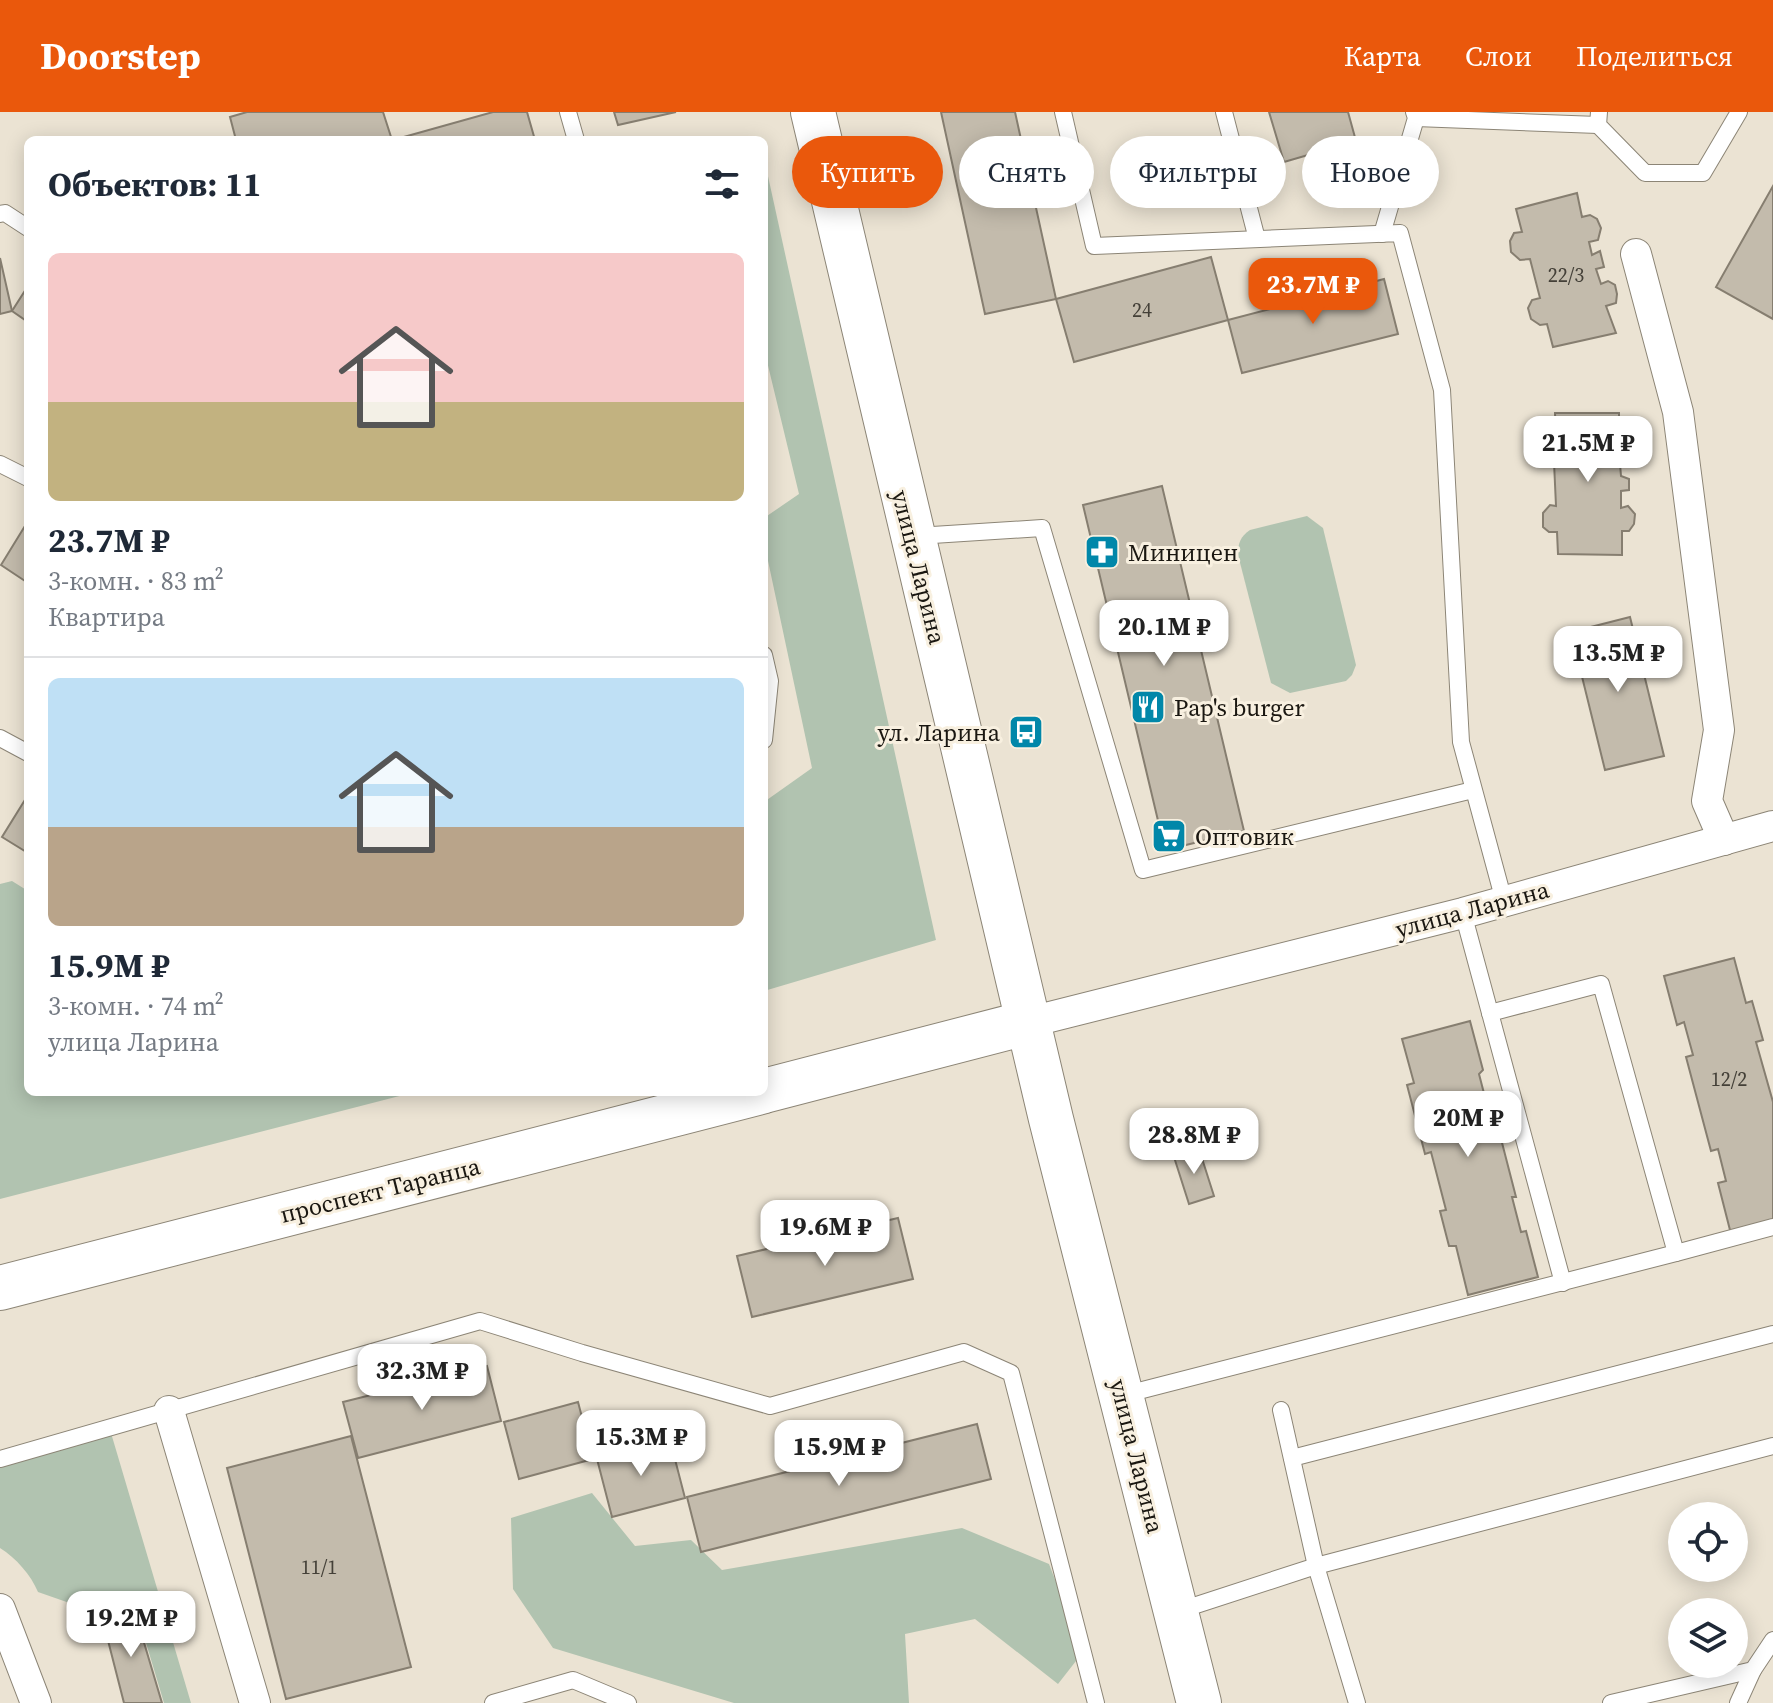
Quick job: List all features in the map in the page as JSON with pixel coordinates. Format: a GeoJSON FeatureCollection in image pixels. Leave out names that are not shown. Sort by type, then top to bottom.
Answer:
{"type":"FeatureCollection","features":[{"type":"Feature","properties":{"kind":"main road","name":"улица Ларина"},"geometry":{"type":"LineString","coordinates":[[813,112],[1051,1119],[1199,1703]]}},
{"type":"Feature","properties":{"kind":"main road","name":"проспект Таранца"},"geometry":{"type":"LineString","coordinates":[[768,1090],[1030,1022]]}},
{"type":"Feature","properties":{"kind":"main road","name":"проспект Таранца"},"geometry":{"type":"LineString","coordinates":[[0,1288],[743,1096]]}},
{"type":"Feature","properties":{"kind":"street"},"geometry":{"type":"LineString","coordinates":[[1636,254],[1678,412],[1719,730],[1707,801],[1724,840]]}},
{"type":"Feature","properties":{"kind":"street","name":"улица Ларина"},"geometry":{"type":"LineString","coordinates":[[1030,1022],[1463,913],[1773,826]]}},
{"type":"Feature","properties":{"kind":"street"},"geometry":{"type":"LineString","coordinates":[[169,1411],[255,1703]]}},
{"type":"Feature","properties":{"kind":"street"},"geometry":{"type":"LineString","coordinates":[[0,1609],[10,1664],[36,1703]]}},
{"type":"Feature","properties":{"kind":"lane"},"geometry":{"type":"LineString","coordinates":[[568,112],[575,136]]}},
{"type":"Feature","properties":{"kind":"lane"},"geometry":{"type":"LineString","coordinates":[[1063,112],[1094,246],[1400,233],[1442,390],[1461,742],[1504,901]]}},
{"type":"Feature","properties":{"kind":"lane"},"geometry":{"type":"LineString","coordinates":[[1224,112],[1257,239]]}},
{"type":"Feature","properties":{"kind":"lane"},"geometry":{"type":"LineString","coordinates":[[1382,234],[1415,115],[1599,118],[1645,173],[1703,173],[1739,112]]}},
{"type":"Feature","properties":{"kind":"lane"},"geometry":{"type":"LineString","coordinates":[[0,214],[5,213],[24,225]]}},
{"type":"Feature","properties":{"kind":"lane"},"geometry":{"type":"LineString","coordinates":[[0,464],[24,476]]}},
{"type":"Feature","properties":{"kind":"lane"},"geometry":{"type":"LineString","coordinates":[[911,536],[1042,528],[1143,870],[1473,790]]}},
{"type":"Feature","properties":{"kind":"lane"},"geometry":{"type":"LineString","coordinates":[[768,672],[768,701]]}},
{"type":"Feature","properties":{"kind":"lane"},"geometry":{"type":"LineString","coordinates":[[0,738],[24,751]]}},
{"type":"Feature","properties":{"kind":"lane"},"geometry":{"type":"LineString","coordinates":[[1463,913],[1563,1283]]}},
{"type":"Feature","properties":{"kind":"lane"},"geometry":{"type":"LineString","coordinates":[[1490,1013],[1601,984],[1676,1253]]}},
{"type":"Feature","properties":{"kind":"lane"},"geometry":{"type":"LineString","coordinates":[[1122,1396],[1773,1227]]}},
{"type":"Feature","properties":{"kind":"lane"},"geometry":{"type":"LineString","coordinates":[[0,1459],[480,1321],[770,1406],[964,1352],[1011,1373],[1096,1703]]}},
{"type":"Feature","properties":{"kind":"lane"},"geometry":{"type":"LineString","coordinates":[[1292,1458],[1773,1334]]}},
{"type":"Feature","properties":{"kind":"lane"},"geometry":{"type":"LineString","coordinates":[[1281,1410],[1316,1566],[1357,1703]]}},
{"type":"Feature","properties":{"kind":"lane"},"geometry":{"type":"LineString","coordinates":[[1176,1612],[1316,1566],[1773,1446]]}},
{"type":"Feature","properties":{"kind":"lane"},"geometry":{"type":"LineString","coordinates":[[1738,1703],[1753,1670],[1773,1640]]}},
{"type":"Feature","properties":{"kind":"lane"},"geometry":{"type":"LineString","coordinates":[[1611,1703],[1753,1670]]}},
{"type":"Feature","properties":{"kind":"lane"},"geometry":{"type":"LineString","coordinates":[[493,1703],[573,1680],[628,1703]]}},
{"type":"Feature","properties":{"kind":"green space"},"geometry":{"type":"Polygon","coordinates":[[[768,176],[936,940],[768,990],[768,799],[812,768],[768,561],[768,515],[799,494],[768,366],[768,176]]]}},
{"type":"Feature","properties":{"kind":"green space"},"geometry":{"type":"Polygon","coordinates":[[[1307,516],[1323,528],[1356,665],[1346,681],[1290,693],[1271,683],[1238,551],[1242,538],[1250,530],[1307,516]]]}},
{"type":"Feature","properties":{"kind":"green space"},"geometry":{"type":"Polygon","coordinates":[[[12,881],[24,888],[24,1096],[399,1096],[0,1199],[0,884],[12,881]]]}},
{"type":"Feature","properties":{"kind":"green space"},"geometry":{"type":"Polygon","coordinates":[[[111,1433],[191,1703],[164,1703],[135,1606],[101,1614],[38,1592],[22,1567],[0,1548],[0,1467],[111,1433]]]}},
{"type":"Feature","properties":{"kind":"green space"},"geometry":{"type":"Polygon","coordinates":[[[592,1493],[635,1546],[691,1540],[722,1570],[962,1528],[1049,1564],[1083,1652],[1058,1684],[975,1619],[905,1634],[909,1703],[734,1703],[553,1648],[513,1589],[511,1518],[592,1493]]]}},
{"type":"Feature","properties":{"kind":"building"},"geometry":{"type":"Polygon","coordinates":[[[247,112],[383,112],[391,136],[235,136],[230,117],[247,112]]]}},
{"type":"Feature","properties":{"kind":"building"},"geometry":{"type":"Polygon","coordinates":[[[493,112],[527,112],[534,136],[407,136],[493,112]]]}},
{"type":"Feature","properties":{"kind":"building"},"geometry":{"type":"Polygon","coordinates":[[[614,112],[676,112],[618,125],[614,112]]]}},
{"type":"Feature","properties":{"kind":"building"},"geometry":{"type":"Polygon","coordinates":[[[941,112],[1015,112],[1020,136],[959,136],[959,195],[941,112]]]}},
{"type":"Feature","properties":{"kind":"building"},"geometry":{"type":"Polygon","coordinates":[[[1269,112],[1348,112],[1355,136],[1302,136],[1302,157],[1286,161],[1286,136],[1276,136],[1269,112]]]}},
{"type":"Feature","properties":{"kind":"building"},"geometry":{"type":"Polygon","coordinates":[[[1773,186],[1773,319],[1716,287],[1773,186]]]}},
{"type":"Feature","properties":{"kind":"building"},"geometry":{"type":"Polygon","coordinates":[[[1577,193],[1582,217],[1590,215],[1597,219],[1601,228],[1598,240],[1589,242],[1592,255],[1600,251],[1604,267],[1596,269],[1601,284],[1608,281],[1615,285],[1616,303],[1606,306],[1616,333],[1553,347],[1547,324],[1540,325],[1531,319],[1528,308],[1532,300],[1540,298],[1530,259],[1520,260],[1511,252],[1510,241],[1514,233],[1522,232],[1516,209],[1577,193]]]}},
{"type":"Feature","properties":{"kind":"building"},"geometry":{"type":"Polygon","coordinates":[[[962,208],[1036,208],[1056,299],[985,314],[962,208]]]}},
{"type":"Feature","properties":{"kind":"building"},"geometry":{"type":"Polygon","coordinates":[[[1211,257],[1228,320],[1074,362],[1056,299],[1211,257]]]}},
{"type":"Feature","properties":{"kind":"building"},"geometry":{"type":"Polygon","coordinates":[[[0,258],[12,311],[0,314],[0,258]]]}},
{"type":"Feature","properties":{"kind":"building"},"geometry":{"type":"Polygon","coordinates":[[[1384,279],[1398,334],[1242,373],[1228,320],[1384,279]]]}},
{"type":"Feature","properties":{"kind":"building"},"geometry":{"type":"Polygon","coordinates":[[[24,292],[24,319],[12,311],[24,292]]]}},
{"type":"Feature","properties":{"kind":"building"},"geometry":{"type":"Polygon","coordinates":[[[1555,413],[1619,413],[1619,440],[1628,440],[1633,447],[1630,464],[1620,464],[1621,476],[1629,479],[1629,490],[1621,491],[1621,508],[1628,506],[1635,514],[1629,531],[1622,531],[1622,555],[1558,554],[1557,532],[1549,532],[1543,527],[1543,513],[1550,505],[1556,506],[1554,462],[1541,456],[1541,445],[1548,438],[1556,439],[1555,413]]]}},
{"type":"Feature","properties":{"kind":"building"},"geometry":{"type":"Polygon","coordinates":[[[1162,486],[1244,831],[1165,850],[1083,505],[1162,486]]]}},
{"type":"Feature","properties":{"kind":"building"},"geometry":{"type":"Polygon","coordinates":[[[24,528],[24,580],[1,565],[24,528]]]}},
{"type":"Feature","properties":{"kind":"building"},"geometry":{"type":"Polygon","coordinates":[[[1630,617],[1664,756],[1605,770],[1571,632],[1630,617]]]}},
{"type":"Feature","properties":{"kind":"building"},"geometry":{"type":"Polygon","coordinates":[[[24,801],[24,851],[2,837],[24,801]]]}},
{"type":"Feature","properties":{"kind":"building"},"geometry":{"type":"Polygon","coordinates":[[[1734,958],[1746,1003],[1752,1001],[1763,1040],[1756,1042],[1773,1102],[1773,1223],[1731,1234],[1718,1183],[1726,1181],[1718,1149],[1711,1151],[1686,1057],[1693,1055],[1684,1022],[1677,1025],[1664,976],[1734,958]]]}},
{"type":"Feature","properties":{"kind":"building"},"geometry":{"type":"Polygon","coordinates":[[[1470,1021],[1483,1070],[1479,1074],[1487,1105],[1492,1104],[1516,1197],[1512,1197],[1521,1232],[1526,1231],[1538,1277],[1468,1295],[1456,1246],[1449,1246],[1440,1211],[1446,1210],[1431,1152],[1425,1154],[1407,1085],[1414,1083],[1402,1039],[1470,1021]]]}},
{"type":"Feature","properties":{"kind":"building"},"geometry":{"type":"Polygon","coordinates":[[[1199,1149],[1214,1196],[1189,1204],[1174,1157],[1199,1149]]]}},
{"type":"Feature","properties":{"kind":"building"},"geometry":{"type":"Polygon","coordinates":[[[898,1218],[913,1279],[752,1317],[737,1256],[898,1218]]]}},
{"type":"Feature","properties":{"kind":"building"},"geometry":{"type":"Polygon","coordinates":[[[487,1366],[501,1421],[358,1458],[343,1402],[487,1366]]]}},
{"type":"Feature","properties":{"kind":"building"},"geometry":{"type":"Polygon","coordinates":[[[578,1402],[593,1459],[519,1479],[504,1422],[578,1402]]]}},
{"type":"Feature","properties":{"kind":"building"},"geometry":{"type":"Polygon","coordinates":[[[977,1424],[991,1479],[701,1552],[687,1497],[977,1424]]]}},
{"type":"Feature","properties":{"kind":"building"},"geometry":{"type":"Polygon","coordinates":[[[351,1436],[411,1667],[286,1699],[227,1468],[351,1436]]]}},
{"type":"Feature","properties":{"kind":"building"},"geometry":{"type":"Polygon","coordinates":[[[670,1440],[685,1498],[612,1517],[597,1459],[670,1440]]]}},
{"type":"Feature","properties":{"kind":"building"},"geometry":{"type":"Polygon","coordinates":[[[134,1609],[162,1703],[124,1703],[102,1617],[134,1609]]]}},
{"type":"Feature","properties":{"kind":"place","name":"Миницен"},"geometry":{"type":"Point","coordinates":[1102,552]}},
{"type":"Feature","properties":{"kind":"place","name":"Pap's burger"},"geometry":{"type":"Point","coordinates":[1148,707]}},
{"type":"Feature","properties":{"kind":"place","name":"ул. Ларина"},"geometry":{"type":"Point","coordinates":[1026,732]}},
{"type":"Feature","properties":{"kind":"place","name":"Оптовик"},"geometry":{"type":"Point","coordinates":[1169,836]}}]}
